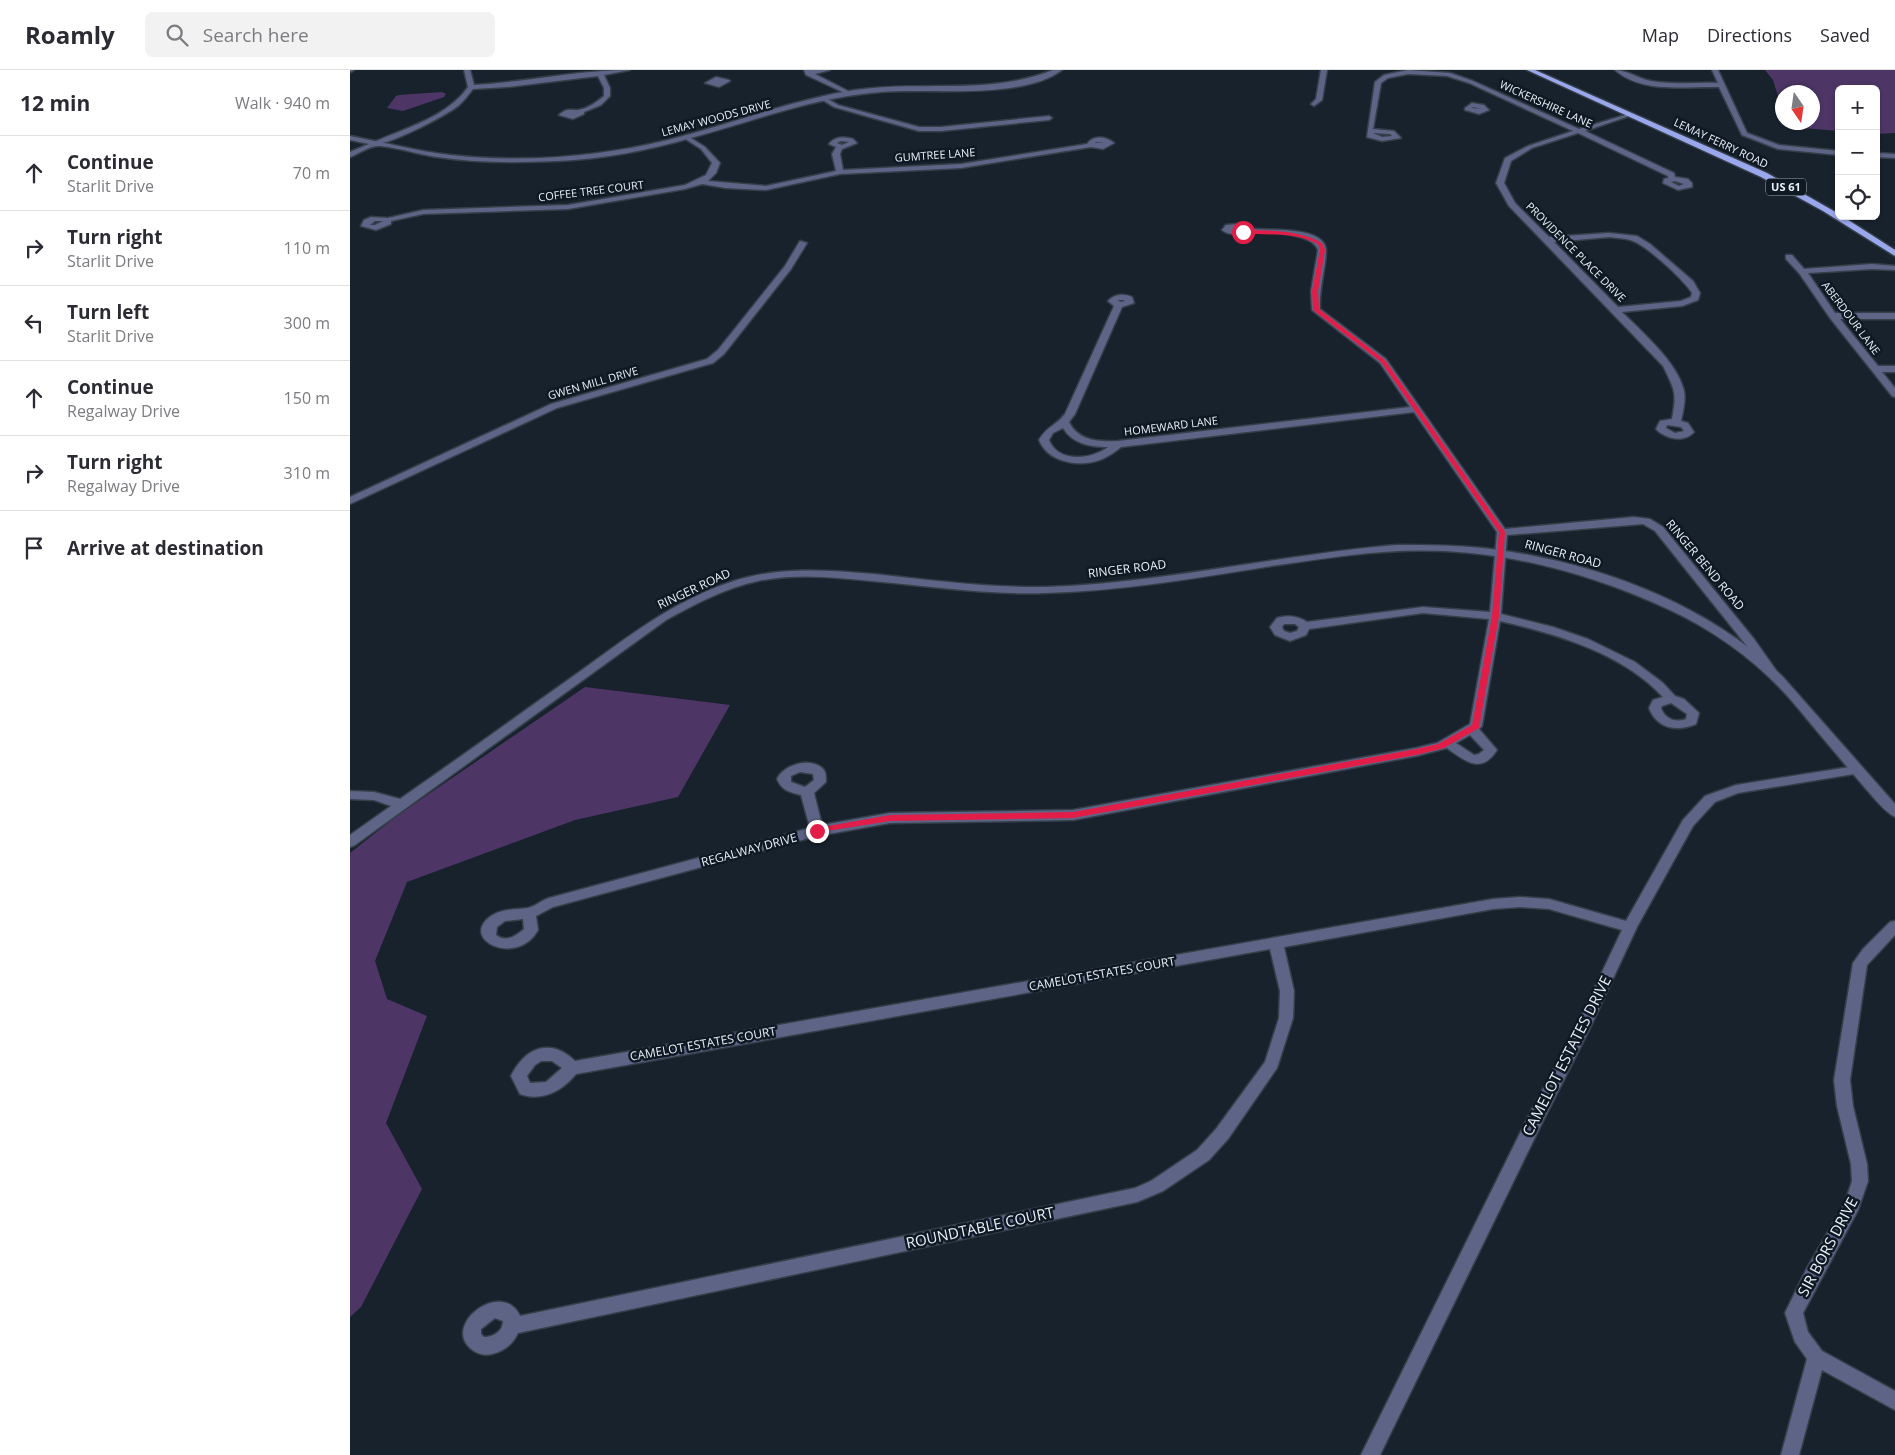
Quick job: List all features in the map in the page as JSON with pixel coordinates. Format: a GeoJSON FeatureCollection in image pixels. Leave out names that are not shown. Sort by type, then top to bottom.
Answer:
{"type":"FeatureCollection","features":[{"type":"Feature","properties":{"kind":"main road","name":"LEMAY FERRY ROAD"},"geometry":{"type":"LineString","coordinates":[[1530,70],[1782,184],[1842,219],[1894,253]]}},
{"type":"Feature","properties":{"kind":"street"},"geometry":{"type":"LineString","coordinates":[[350,155],[448,109],[462,100],[471,86],[467,70]]}},
{"type":"Feature","properties":{"kind":"street"},"geometry":{"type":"LineString","coordinates":[[471,86],[507,85],[627,70]]}},
{"type":"Feature","properties":{"kind":"street"},"geometry":{"type":"LineString","coordinates":[[808,72],[827,70]]}},
{"type":"Feature","properties":{"kind":"street","name":"LEMAY WOODS DRIVE"},"geometry":{"type":"LineString","coordinates":[[350,138],[452,157],[522,160],[607,154],[686,137],[823,98],[849,93],[899,89],[958,90],[996,87],[1035,79],[1059,70]]}},
{"type":"Feature","properties":{"kind":"street"},"geometry":{"type":"LineString","coordinates":[[1314,104],[1319,100],[1324,70]]}},
{"type":"Feature","properties":{"kind":"street"},"geometry":{"type":"LineString","coordinates":[[1618,70],[1632,78],[1658,84],[1721,85]]}},
{"type":"Feature","properties":{"kind":"street"},"geometry":{"type":"LineString","coordinates":[[1715,70],[1744,134],[1753,140],[1788,150],[1835,153]]}},
{"type":"Feature","properties":{"kind":"street","name":"WICKERSHIRE LANE"},"geometry":{"type":"LineString","coordinates":[[1379,72],[1389,75],[1400,71],[1448,74],[1579,131],[1671,175],[1672,179]]}},
{"type":"Feature","properties":{"kind":"street"},"geometry":{"type":"LineString","coordinates":[[808,72],[849,93]]}},
{"type":"Feature","properties":{"kind":"street"},"geometry":{"type":"LineString","coordinates":[[580,111],[599,104],[607,96],[607,88],[600,74]]}},
{"type":"Feature","properties":{"kind":"street"},"geometry":{"type":"LineString","coordinates":[[1370,131],[1378,82],[1389,75]]}},
{"type":"Feature","properties":{"kind":"street"},"geometry":{"type":"LineString","coordinates":[[823,98],[836,106],[919,129],[941,129],[1049,118]]}},
{"type":"Feature","properties":{"kind":"street"},"geometry":{"type":"LineString","coordinates":[[1500,102],[1509,100]]}},
{"type":"Feature","properties":{"kind":"street"},"geometry":{"type":"LineString","coordinates":[[1483,106],[1492,104]]}},
{"type":"Feature","properties":{"kind":"street","name":"PROVIDENCE PLACE DRIVE"},"geometry":{"type":"LineString","coordinates":[[1630,114],[1530,146],[1508,160],[1500,184],[1512,204],[1667,365],[1675,378],[1680,400],[1676,422]]}},
{"type":"Feature","properties":{"kind":"street","name":"PROVIDENCE PLACE DRIVE"},"geometry":{"type":"LineString","coordinates":[[1579,131],[1597,130],[1638,118]]}},
{"type":"Feature","properties":{"kind":"street"},"geometry":{"type":"LineString","coordinates":[[686,137],[703,148],[716,163],[703,182]]}},
{"type":"Feature","properties":{"kind":"street","name":"GUMTREE LANE"},"geometry":{"type":"LineString","coordinates":[[703,182],[755,188],[760,195],[768,196],[778,192],[780,186],[840,172],[961,166],[1091,144]]}},
{"type":"Feature","properties":{"kind":"street"},"geometry":{"type":"LineString","coordinates":[[840,147],[836,154],[840,172]]}},
{"type":"Feature","properties":{"kind":"street"},"geometry":{"type":"LineString","coordinates":[[1880,155],[1895,156]]}},
{"type":"Feature","properties":{"kind":"street","name":"COFFEE TREE COURT"},"geometry":{"type":"LineString","coordinates":[[387,220],[423,212],[568,207],[658,193],[703,182]]}},
{"type":"Feature","properties":{"kind":"street"},"geometry":{"type":"LineString","coordinates":[[1244,230],[1292,233],[1317,241],[1322,250],[1315,291],[1316,310],[1383,361],[1502,532],[1502,554],[1495,616],[1476,726],[1472,729],[1491,750],[1483,758],[1472,760],[1447,742]]}},
{"type":"Feature","properties":{"kind":"street"},"geometry":{"type":"LineString","coordinates":[[1547,240],[1609,235],[1634,238],[1647,246],[1683,277],[1696,293],[1695,298],[1682,303],[1616,310]]}},
{"type":"Feature","properties":{"kind":"street","name":"GWEN MILL DRIVE"},"geometry":{"type":"LineString","coordinates":[[350,502],[554,406],[710,361],[721,352],[781,276],[803,243]]}},
{"type":"Feature","properties":{"kind":"street"},"geometry":{"type":"LineString","coordinates":[[1880,266],[1894,253]]}},
{"type":"Feature","properties":{"kind":"street","name":"ABERDOUR LANE"},"geometry":{"type":"LineString","coordinates":[[1789,257],[1802,271],[1834,316],[1895,394]]}},
{"type":"Feature","properties":{"kind":"street"},"geometry":{"type":"LineString","coordinates":[[1802,271],[1880,266],[1895,268]]}},
{"type":"Feature","properties":{"kind":"street"},"geometry":{"type":"LineString","coordinates":[[1118,444],[1111,452],[1090,460],[1076,460],[1052,454],[1046,449],[1044,441],[1046,434],[1051,428],[1065,423],[1119,306]]}},
{"type":"Feature","properties":{"kind":"street"},"geometry":{"type":"LineString","coordinates":[[1834,316],[1895,316]]}},
{"type":"Feature","properties":{"kind":"street"},"geometry":{"type":"LineString","coordinates":[[1877,369],[1895,369]]}},
{"type":"Feature","properties":{"kind":"street","name":"HOMEWARD LANE"},"geometry":{"type":"LineString","coordinates":[[1065,423],[1070,433],[1076,438],[1097,444],[1118,444],[1418,409]]}},
{"type":"Feature","properties":{"kind":"street","name":"RINGER BEND ROAD"},"geometry":{"type":"LineString","coordinates":[[1502,532],[1617,521],[1648,520],[1659,529],[1750,642],[1772,673]]}},
{"type":"Feature","properties":{"kind":"street","name":"RINGER ROAD"},"geometry":{"type":"LineString","coordinates":[[350,842],[662,618],[719,590],[759,578],[805,573],[1051,590],[1115,585],[1396,548],[1451,549],[1502,554],[1566,568],[1610,581],[1652,598],[1712,629],[1772,673],[1895,812]]}},
{"type":"Feature","properties":{"kind":"street"},"geometry":{"type":"LineString","coordinates":[[1305,626],[1424,610],[1495,616],[1549,628],[1584,642],[1630,665],[1659,686],[1671,699]]}},
{"type":"Feature","properties":{"kind":"street","name":"REGALWAY DRIVE"},"geometry":{"type":"LineString","coordinates":[[529,914],[549,903],[817,831],[890,818],[1073,815],[1416,752],[1447,742],[1472,729]]}},
{"type":"Feature","properties":{"kind":"street","name":"CAMELOT ESTATES DRIVE"},"geometry":{"type":"LineString","coordinates":[[1370,1455],[1535,1120],[1583,1028],[1630,926],[1688,823],[1710,799],[1736,789],[1763,783],[1856,770]]}},
{"type":"Feature","properties":{"kind":"street"},"geometry":{"type":"LineString","coordinates":[[807,792],[817,831]]}},
{"type":"Feature","properties":{"kind":"street"},"geometry":{"type":"LineString","coordinates":[[350,795],[374,796],[402,804]]}},
{"type":"Feature","properties":{"kind":"street","name":"CAMELOT ESTATES COURT"},"geometry":{"type":"LineString","coordinates":[[572,1068],[1493,904],[1520,902],[1549,904],[1630,926]]}},
{"type":"Feature","properties":{"kind":"street","name":"SIR BORS DRIVE"},"geometry":{"type":"LineString","coordinates":[[1816,1357],[1801,1336],[1794,1313],[1812,1274],[1857,1194],[1860,1181],[1859,1164],[1845,1106],[1842,1080],[1845,1058],[1860,963],[1868,952],[1895,926]]}},
{"type":"Feature","properties":{"kind":"street","name":"ROUNDTABLE COURT"},"geometry":{"type":"LineString","coordinates":[[512,1326],[1137,1195],[1157,1186],[1203,1155],[1222,1134],[1272,1064],[1286,1018],[1287,991],[1276,943]]}},
{"type":"Feature","properties":{"kind":"street"},"geometry":{"type":"LineString","coordinates":[[1790,1455],[1816,1357],[1895,1401]]}},
{"type":"Feature","properties":{"kind":"shaded area"},"geometry":{"type":"Polygon","coordinates":[[[1765,70],[1895,70],[1895,133],[1880,134],[1880,85],[1835,85],[1835,131],[1820,129],[1820,85],[1775,86],[1773,80],[1765,70]]]}},
{"type":"Feature","properties":{"kind":"shaded area"},"geometry":{"type":"Polygon","coordinates":[[[442,92],[446,94],[444,97],[403,111],[387,108],[396,96],[399,95],[442,92]]]}},
{"type":"Feature","properties":{"kind":"shaded area"},"geometry":{"type":"Polygon","coordinates":[[[585,687],[730,705],[678,797],[575,820],[407,882],[375,961],[387,999],[427,1016],[386,1123],[422,1189],[361,1307],[350,1317],[350,853],[398,815],[585,687]]]}},
{"type":"Feature","properties":{"kind":"route"},"geometry":{"type":"LineString","coordinates":[[817,831],[890,818],[966,816],[1044,817],[1106,810],[1416,752],[1441,746],[1476,726],[1495,616],[1502,554],[1502,532],[1383,361],[1316,310],[1315,291],[1322,250],[1320,244],[1317,241],[1292,233],[1244,230],[1243,232]]}}]}
